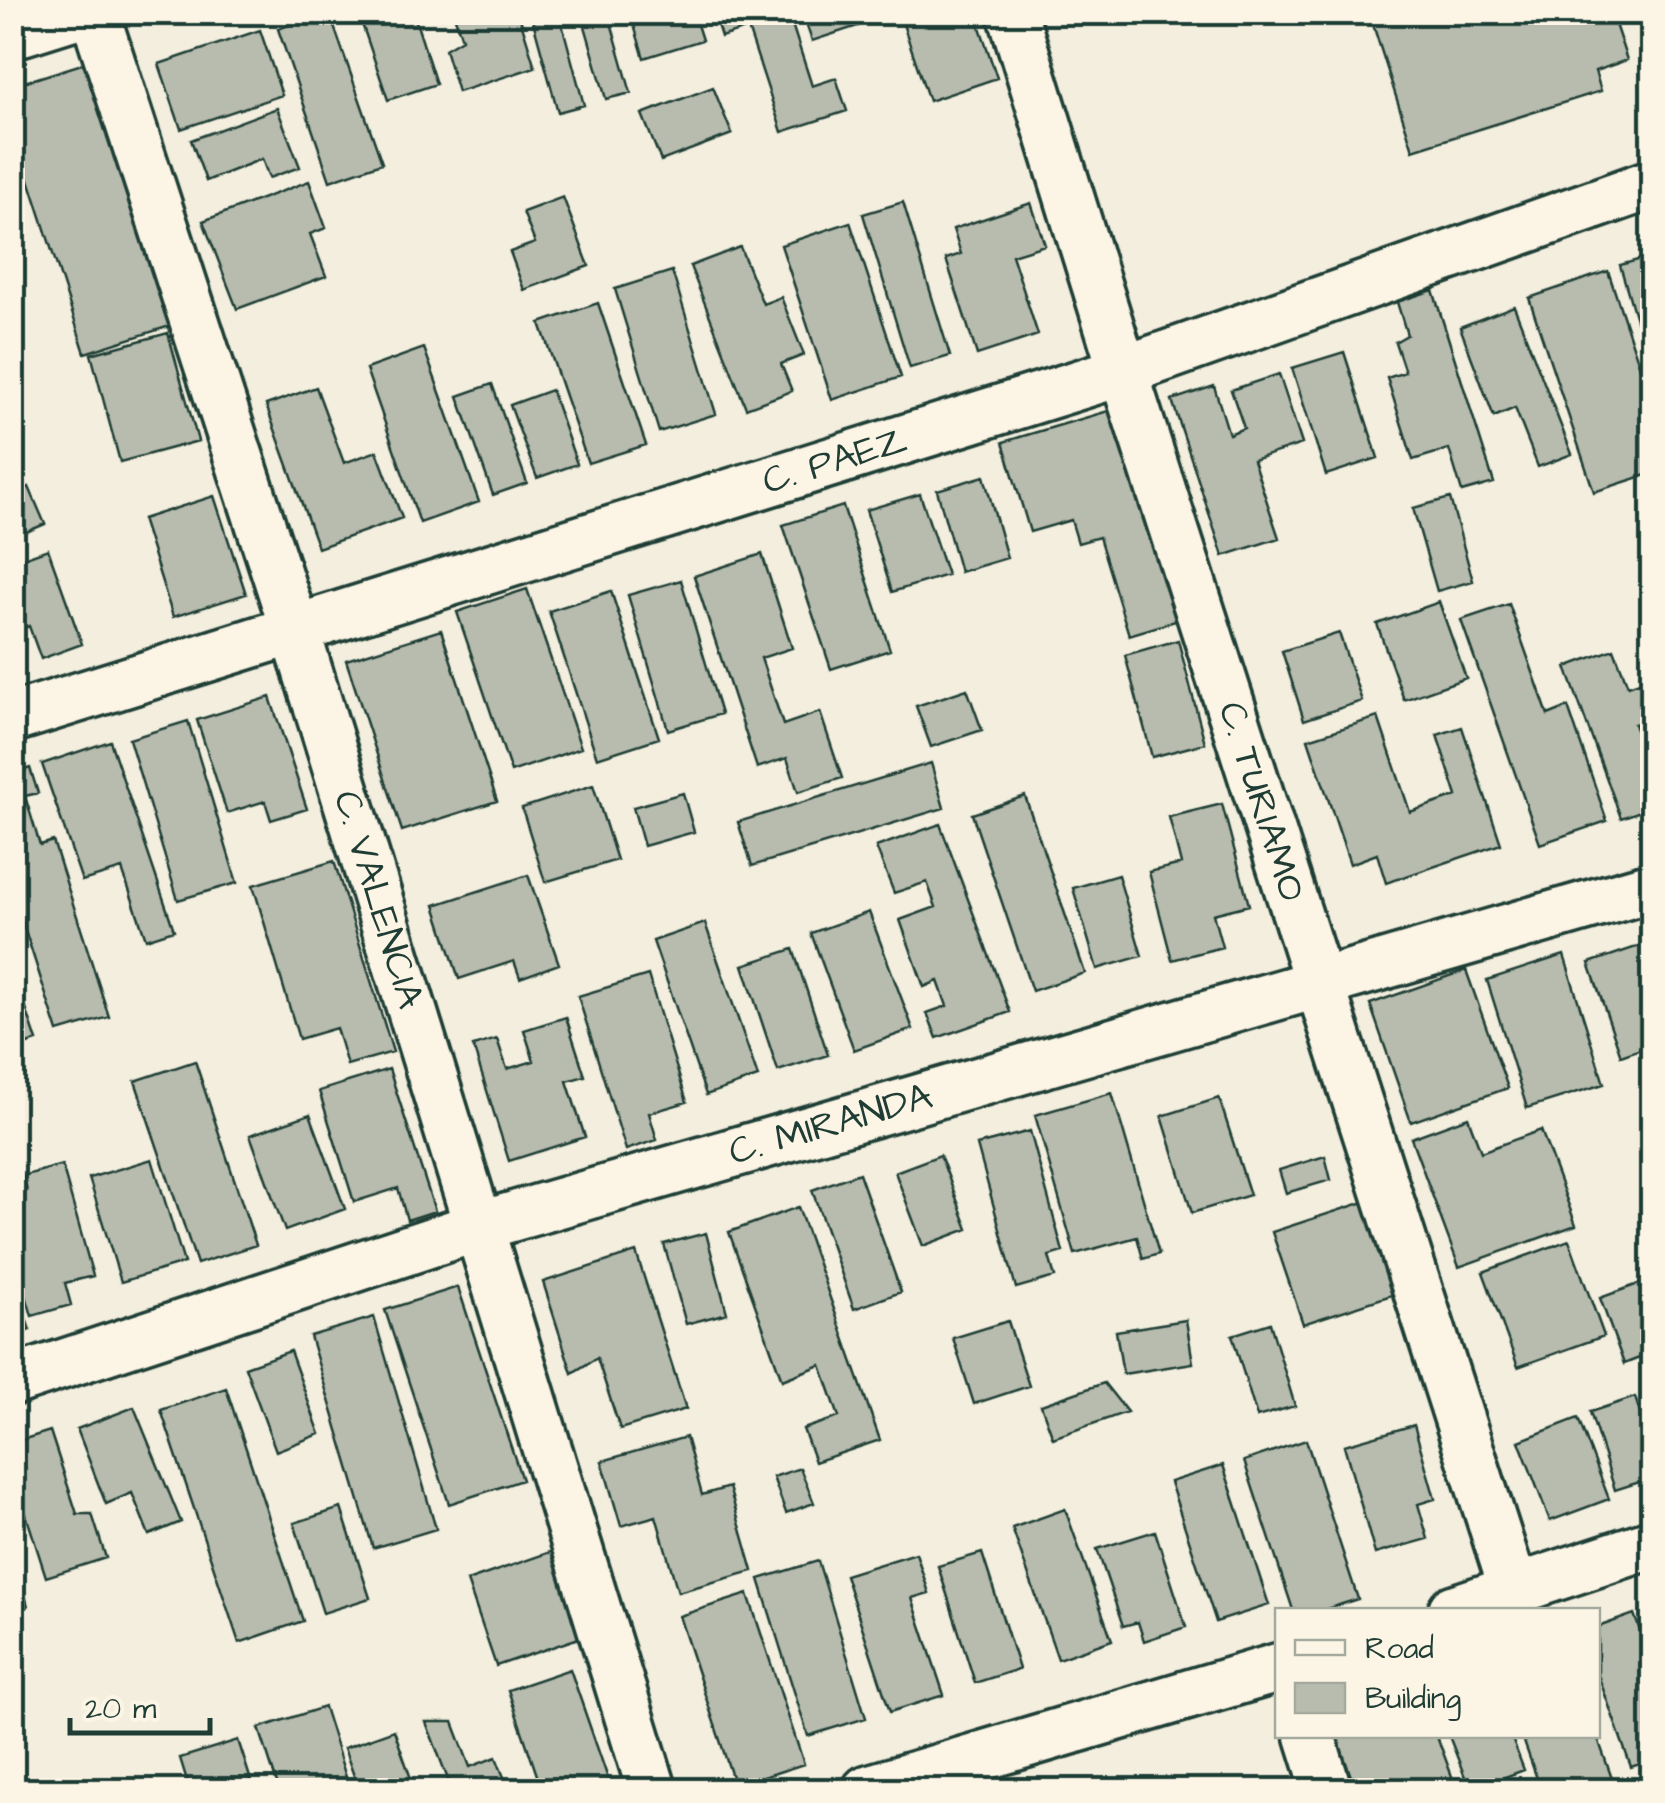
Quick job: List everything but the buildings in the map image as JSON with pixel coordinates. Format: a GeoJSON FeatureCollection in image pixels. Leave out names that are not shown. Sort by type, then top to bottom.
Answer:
{"type":"FeatureCollection","features":[{"type":"Feature","properties":{"kind":"street"},"geometry":{"type":"LineString","coordinates":[[12,34],[82,12]]}},
{"type":"Feature","properties":{"kind":"street","name":"C. VALENCIA"},"geometry":{"type":"LineString","coordinates":[[94,12],[295,630],[652,1790]]}},
{"type":"Feature","properties":{"kind":"street","name":"C. TURIAMO"},"geometry":{"type":"LineString","coordinates":[[1012,12],[1123,371],[1514,1590]]}},
{"type":"Feature","properties":{"kind":"street","name":"C. PAEZ"},"geometry":{"type":"LineString","coordinates":[[12,718],[1123,371],[1652,184]]}},
{"type":"Feature","properties":{"kind":"street","name":"C. MIRANDA"},"geometry":{"type":"LineString","coordinates":[[12,1381],[480,1226],[1652,887]]}},
{"type":"Feature","properties":{"kind":"street"},"geometry":{"type":"LineString","coordinates":[[1459,1608],[1652,1544]]}},
{"type":"Feature","properties":{"kind":"street"},"geometry":{"type":"LineString","coordinates":[[867,1790],[1275,1669]]}},
{"type":"Feature","properties":{"kind":"street"},"geometry":{"type":"LineString","coordinates":[[1311,1738],[1327,1790]]}}]}
